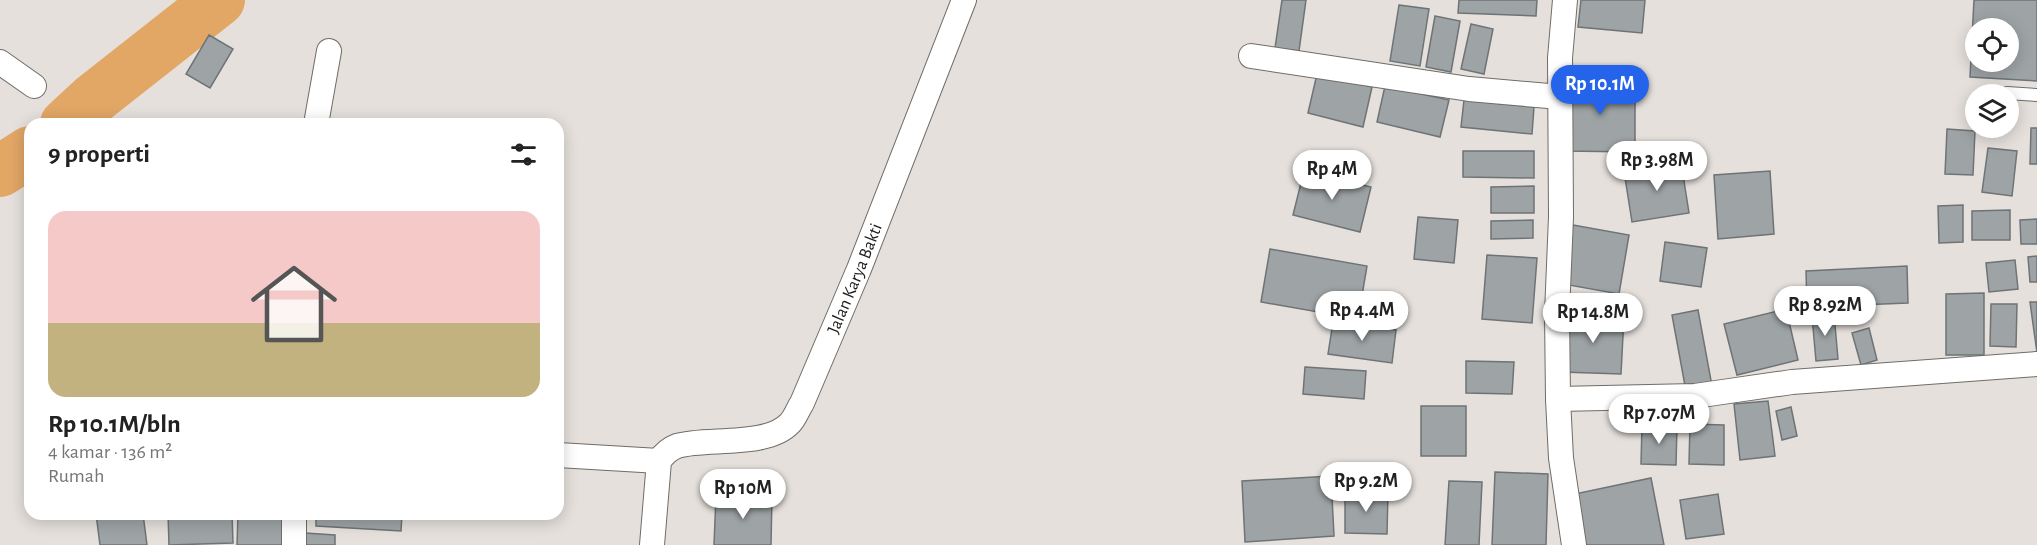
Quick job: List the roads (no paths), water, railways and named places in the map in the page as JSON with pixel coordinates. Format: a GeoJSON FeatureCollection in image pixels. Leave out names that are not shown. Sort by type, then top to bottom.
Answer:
{"type":"FeatureCollection","features":[{"type":"Feature","properties":{"kind":"street","name":"Jalan Karya Bakti"},"geometry":{"type":"LineString","coordinates":[[658,461],[677,446],[739,441],[771,434],[790,424],[802,403],[859,269],[964,0]]}},
{"type":"Feature","properties":{"kind":"street"},"geometry":{"type":"LineString","coordinates":[[1565,0],[1560,58],[1561,217],[1557,314],[1558,399],[1561,458],[1574,545]]}},
{"type":"Feature","properties":{"kind":"street"},"geometry":{"type":"LineString","coordinates":[[317,118],[329,51]]}},
{"type":"Feature","properties":{"kind":"street"},"geometry":{"type":"LineString","coordinates":[[1251,56],[1469,89],[1560,97]]}},
{"type":"Feature","properties":{"kind":"street"},"geometry":{"type":"LineString","coordinates":[[0,62],[34,86]]}},
{"type":"Feature","properties":{"kind":"street"},"geometry":{"type":"LineString","coordinates":[[1558,399],[1695,396],[1792,382],[2037,364]]}},
{"type":"Feature","properties":{"kind":"street"},"geometry":{"type":"LineString","coordinates":[[564,455],[658,461],[652,545]]}},
{"type":"Feature","properties":{"kind":"street"},"geometry":{"type":"LineString","coordinates":[[294,520],[294,545]]}},
{"type":"Feature","properties":{"kind":"lane"},"geometry":{"type":"LineString","coordinates":[[2019,94],[2037,95]]}},
{"type":"Feature","properties":{"kind":"waterway"},"geometry":{"type":"LineString","coordinates":[[72,118],[219,0]]}},
{"type":"Feature","properties":{"kind":"waterway"},"geometry":{"type":"LineString","coordinates":[[0,171],[24,156]]}}]}
